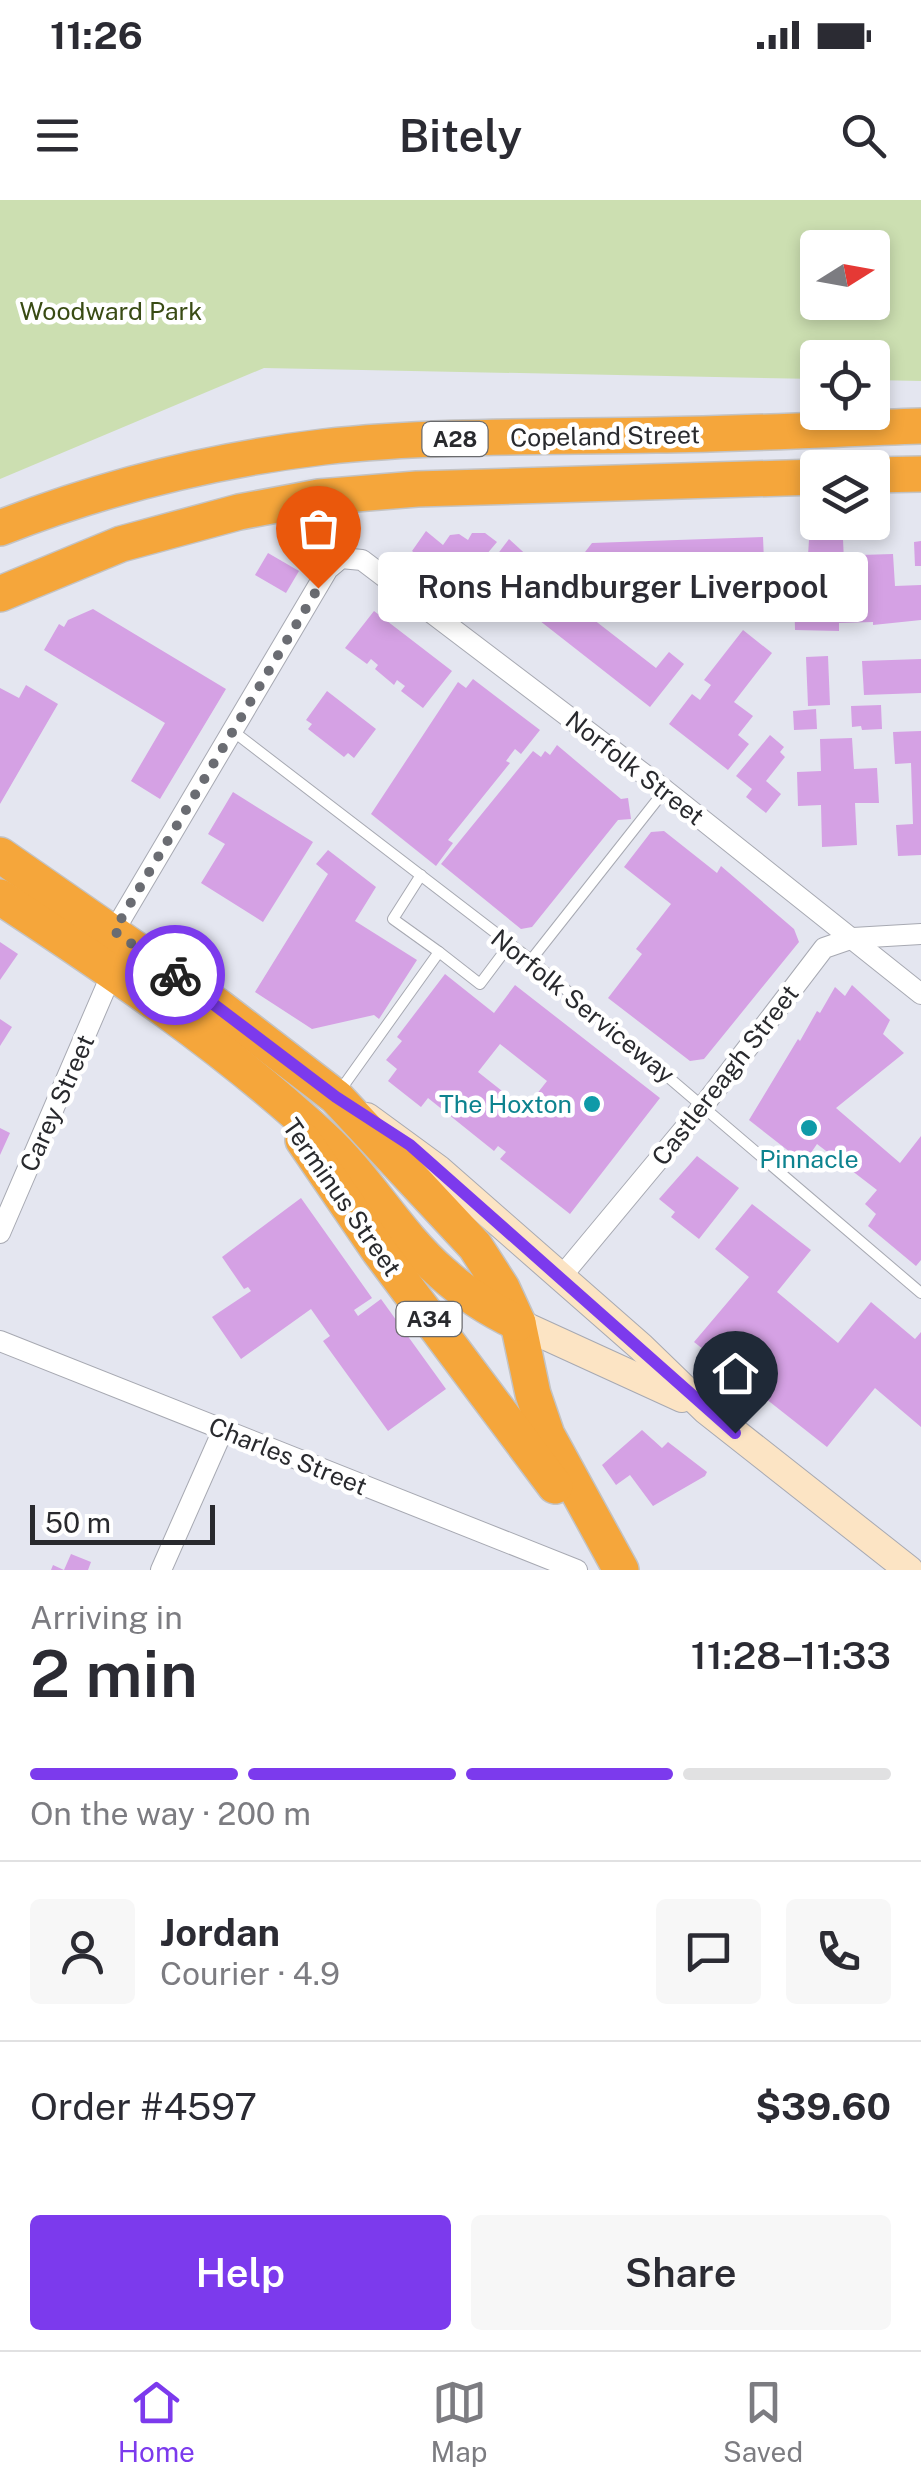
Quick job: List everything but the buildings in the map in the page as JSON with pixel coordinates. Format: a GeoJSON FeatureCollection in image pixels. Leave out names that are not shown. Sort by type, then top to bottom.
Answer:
{"type":"FeatureCollection","features":[{"type":"Feature","properties":{"kind":"highway","name":"Copeland Street"},"geometry":{"type":"LineString","coordinates":[[0,528],[144,483],[238,460],[324,447],[450,439],[921,426]]}},
{"type":"Feature","properties":{"kind":"highway"},"geometry":{"type":"LineString","coordinates":[[890,475],[921,474]]}},
{"type":"Feature","properties":{"kind":"highway","name":"Copeland Street"},"geometry":{"type":"LineString","coordinates":[[0,594],[121,544],[238,512],[319,497],[435,488],[800,478]]}},
{"type":"Feature","properties":{"kind":"highway","name":"A34"},"geometry":{"type":"LineString","coordinates":[[0,855],[219,1006],[336,1097]]}},
{"type":"Feature","properties":{"kind":"highway","name":"A34"},"geometry":{"type":"LineString","coordinates":[[0,897],[112,972],[240,1068]]}},
{"type":"Feature","properties":{"kind":"highway"},"geometry":{"type":"LineString","coordinates":[[240,1068],[326,1141],[441,1273],[486,1306],[518,1323]]}},
{"type":"Feature","properties":{"kind":"highway","name":"Terminus Street"},"geometry":{"type":"LineString","coordinates":[[240,1068],[292,1125],[466,1370],[620,1570]]}},
{"type":"Feature","properties":{"kind":"highway","name":"Terminus Street"},"geometry":{"type":"LineString","coordinates":[[336,1097],[475,1246],[502,1288],[518,1323],[533,1394],[547,1435],[620,1570]]}},
{"type":"Feature","properties":{"kind":"street","name":"Norfolk Street"},"geometry":{"type":"LineString","coordinates":[[234,732],[328,569],[340,558],[362,560],[665,790],[921,994]]}},
{"type":"Feature","properties":{"kind":"street"},"geometry":{"type":"LineString","coordinates":[[114,931],[234,732]]}},
{"type":"Feature","properties":{"kind":"street","name":"Castlereagh Street"},"geometry":{"type":"LineString","coordinates":[[562,1277],[704,1105],[824,948],[853,938],[921,934]]}},
{"type":"Feature","properties":{"kind":"street","name":"Carey Street"},"geometry":{"type":"LineString","coordinates":[[0,1232],[112,972]]}},
{"type":"Feature","properties":{"kind":"street"},"geometry":{"type":"LineString","coordinates":[[336,1097],[410,1145],[562,1277],[706,1410],[909,1570]]}},
{"type":"Feature","properties":{"kind":"street"},"geometry":{"type":"LineString","coordinates":[[518,1323],[706,1410]]}},
{"type":"Feature","properties":{"kind":"street","name":"Charles Street"},"geometry":{"type":"LineString","coordinates":[[0,1342],[577,1570]]}},
{"type":"Feature","properties":{"kind":"street"},"geometry":{"type":"LineString","coordinates":[[161,1570],[223,1430]]}},
{"type":"Feature","properties":{"kind":"lane","name":"Norfolk Serviceway"},"geometry":{"type":"LineString","coordinates":[[234,732],[531,960],[921,1293]]}},
{"type":"Feature","properties":{"kind":"lane"},"geometry":{"type":"LineString","coordinates":[[531,960],[665,790]]}},
{"type":"Feature","properties":{"kind":"lane"},"geometry":{"type":"LineString","coordinates":[[420,875],[393,919],[480,984],[510,944]]}},
{"type":"Feature","properties":{"kind":"lane"},"geometry":{"type":"LineString","coordinates":[[336,1097],[439,952]]}},
{"type":"Feature","properties":{"kind":"green space","name":"Woodward Park"},"geometry":{"type":"Polygon","coordinates":[[[0,200],[921,200],[921,381],[890,380],[890,340],[800,340],[800,379],[264,368],[0,479],[0,200]]]}},
{"type":"Feature","properties":{"kind":"way so far"},"geometry":{"type":"LineString","coordinates":[[175,975],[114,931],[318,588]]}},
{"type":"Feature","properties":{"kind":"place","name":"Rons Handburger Liverpool"},"geometry":{"type":"Point","coordinates":[318,588]}},
{"type":"Feature","properties":{"kind":"place","name":"The Hoxton"},"geometry":{"type":"Point","coordinates":[592,1104]}},
{"type":"Feature","properties":{"kind":"place","name":"Pinnacle"},"geometry":{"type":"Point","coordinates":[809,1128]}},
{"type":"Feature","properties":{"kind":"route"},"geometry":{"type":"LineString","coordinates":[[175,975],[336,1097],[410,1145],[735,1433]]}}]}
